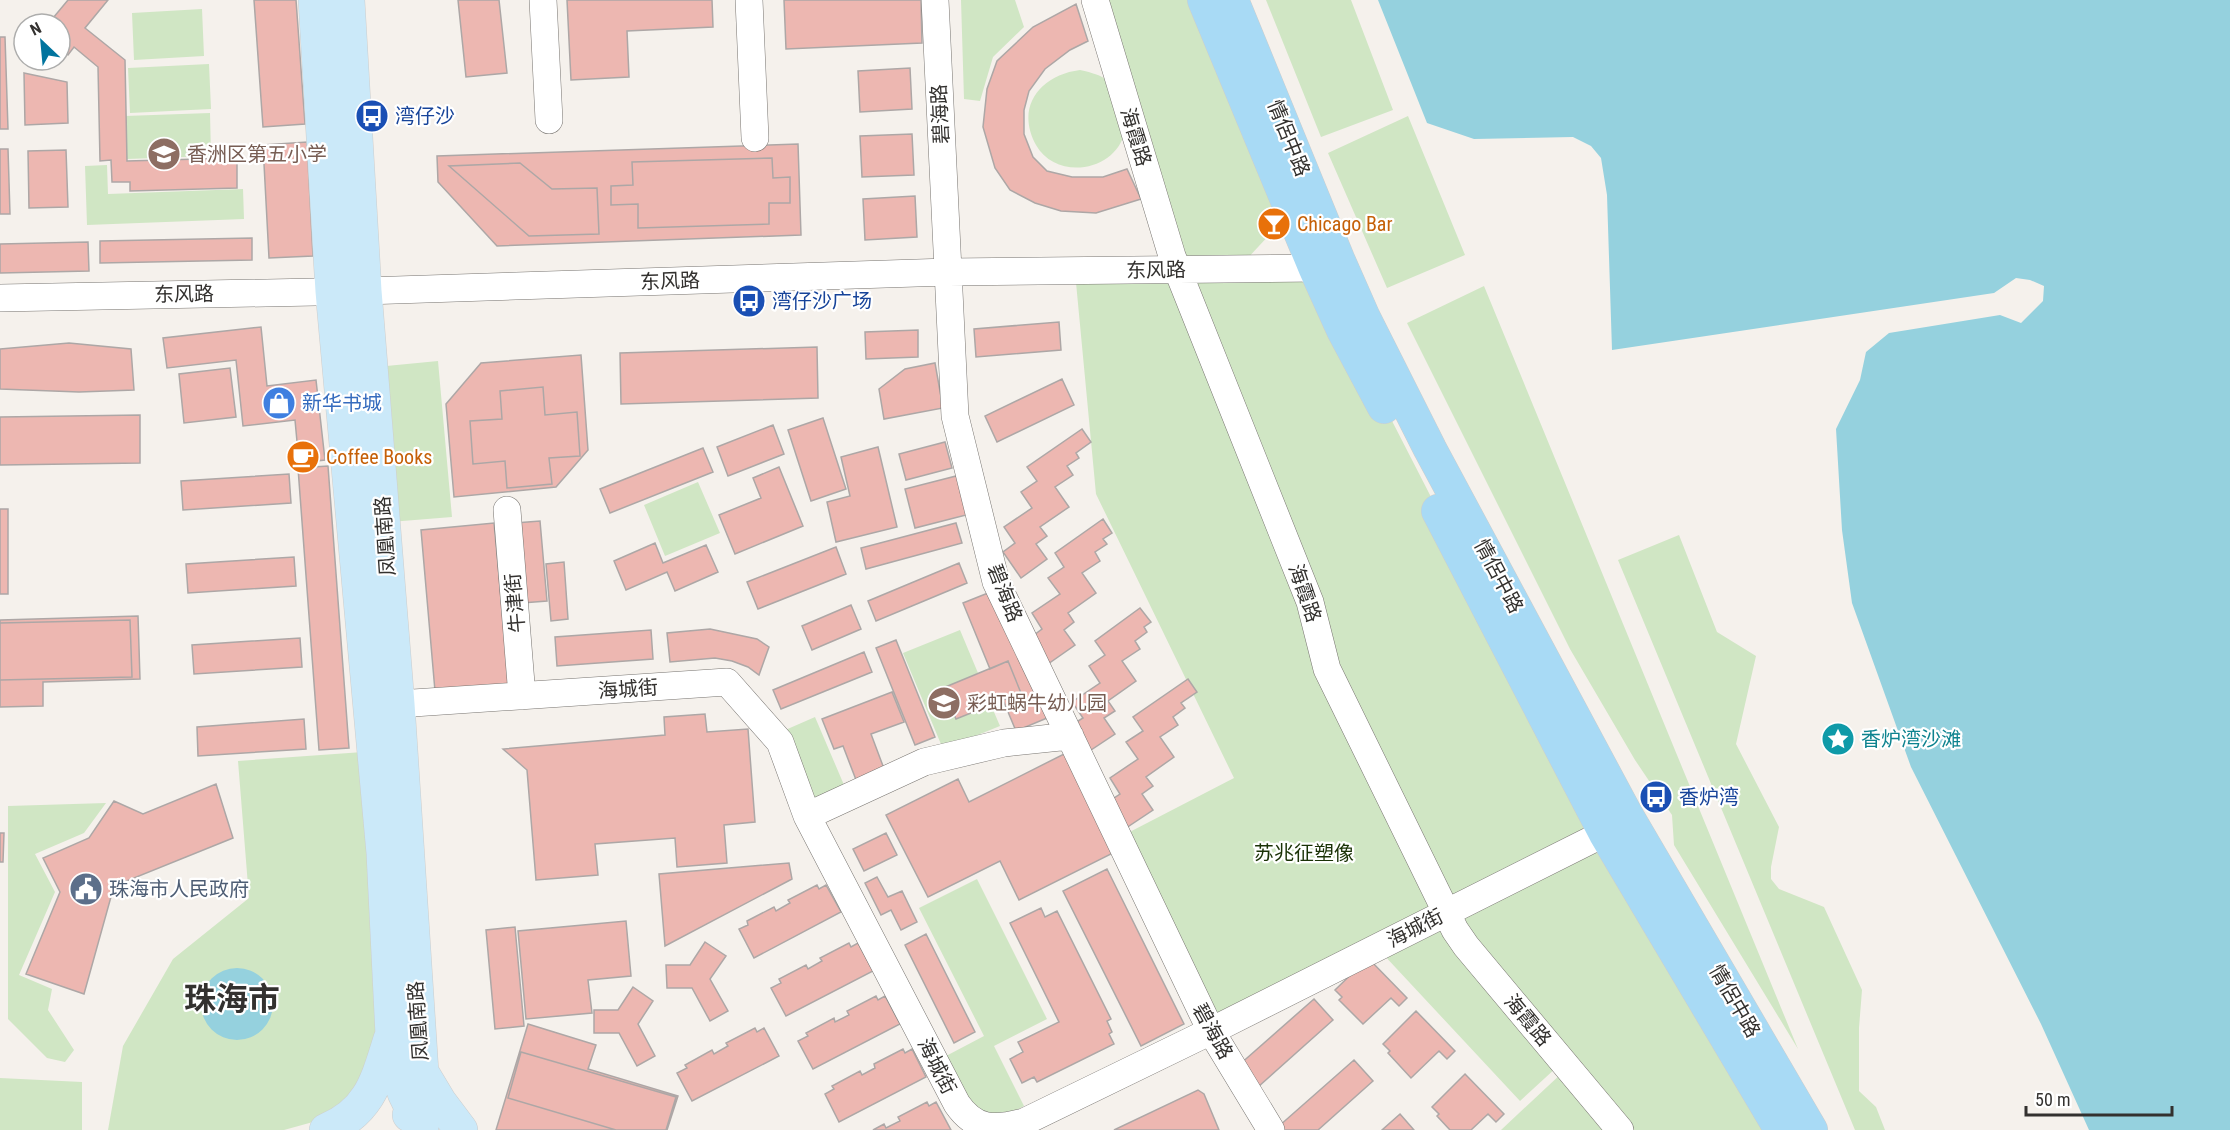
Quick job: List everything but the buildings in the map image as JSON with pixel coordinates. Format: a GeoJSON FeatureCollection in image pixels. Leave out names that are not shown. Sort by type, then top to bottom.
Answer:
{"type":"FeatureCollection","features":[{"type":"Feature","properties":{"kind":"highway","name":"情侶中路"},"geometry":{"type":"LineString","coordinates":[[1204,0],[1326,263],[1364,318],[1430,448],[1626,814],[1811,1130]]}},
{"type":"Feature","properties":{"kind":"highway","name":"情侶中路"},"geometry":{"type":"LineString","coordinates":[[1232,0],[1326,263],[1343,330],[1605,833],[1781,1130]]}},
{"type":"Feature","properties":{"kind":"main road","name":"凤凰南路"},"geometry":{"type":"LineString","coordinates":[[315,0],[332,291],[383,853],[392,1035],[398,1074],[412,1123]]}},
{"type":"Feature","properties":{"kind":"main road","name":"凤凰南路"},"geometry":{"type":"LineString","coordinates":[[348,0],[365,291],[398,704],[422,1072],[412,1123]]}},
{"type":"Feature","properties":{"kind":"main road","name":"凤凰南路"},"geometry":{"type":"LineString","coordinates":[[326,1130],[355,1115],[367,1100],[377,1080],[392,1035]]}},
{"type":"Feature","properties":{"kind":"main road","name":"凤凰南路"},"geometry":{"type":"LineString","coordinates":[[422,1072],[440,1102],[461,1130]]}},
{"type":"Feature","properties":{"kind":"street"},"geometry":{"type":"LineString","coordinates":[[543,0],[549,120]]}},
{"type":"Feature","properties":{"kind":"street"},"geometry":{"type":"LineString","coordinates":[[749,0],[755,138]]}},
{"type":"Feature","properties":{"kind":"street","name":"碧海路"},"geometry":{"type":"LineString","coordinates":[[935,0],[955,416],[996,582],[1211,1031],[1271,1130]]}},
{"type":"Feature","properties":{"kind":"street","name":"海霞路"},"geometry":{"type":"LineString","coordinates":[[1095,0],[1176,270],[1310,602],[1328,669],[1446,913],[1466,946],[1620,1130]]}},
{"type":"Feature","properties":{"kind":"street","name":"东风路"},"geometry":{"type":"LineString","coordinates":[[0,298],[365,291],[948,272],[1176,270],[1326,263]]}},
{"type":"Feature","properties":{"kind":"street","name":"牛津街"},"geometry":{"type":"LineString","coordinates":[[507,510],[522,696]]}},
{"type":"Feature","properties":{"kind":"street","name":"海城街"},"geometry":{"type":"LineString","coordinates":[[398,704],[727,682],[780,742],[807,816],[957,1104],[973,1123],[984,1128],[1012,1127],[1211,1031],[1605,833]]}},
{"type":"Feature","properties":{"kind":"street"},"geometry":{"type":"LineString","coordinates":[[807,816],[924,762],[1004,743],[1070,736]]}},
{"type":"Feature","properties":{"kind":"green space"},"geometry":{"type":"Polygon","coordinates":[[[961,0],[1015,0],[1024,27],[993,57],[980,101],[964,99],[961,0]]]}},
{"type":"Feature","properties":{"kind":"green space"},"geometry":{"type":"Polygon","coordinates":[[[1107,0],[1202,0],[1287,216],[1245,261],[1182,261],[1107,0]]]}},
{"type":"Feature","properties":{"kind":"green space"},"geometry":{"type":"Polygon","coordinates":[[[1266,0],[1351,0],[1393,110],[1321,137],[1266,0]]]}},
{"type":"Feature","properties":{"kind":"green space"},"geometry":{"type":"Polygon","coordinates":[[[202,9],[204,56],[134,60],[132,13],[202,9]]]}},
{"type":"Feature","properties":{"kind":"green space"},"geometry":{"type":"Polygon","coordinates":[[[209,64],[211,109],[130,113],[128,68],[209,64]]]}},
{"type":"Feature","properties":{"kind":"green space"},"geometry":{"type":"Polygon","coordinates":[[[1080,70],[1101,76],[1109,83],[1124,120],[1125,130],[1120,144],[1111,155],[1099,163],[1086,167],[1072,167],[1058,164],[1046,157],[1036,145],[1028,118],[1035,95],[1043,86],[1053,78],[1080,70]]]}},
{"type":"Feature","properties":{"kind":"green space"},"geometry":{"type":"Polygon","coordinates":[[[210,113],[211,156],[127,159],[125,116],[210,113]]]}},
{"type":"Feature","properties":{"kind":"green space"},"geometry":{"type":"Polygon","coordinates":[[[1408,116],[1465,255],[1387,288],[1328,153],[1408,116]]]}},
{"type":"Feature","properties":{"kind":"green space"},"geometry":{"type":"Polygon","coordinates":[[[107,165],[108,194],[243,189],[244,219],[87,225],[85,166],[107,165]]]}},
{"type":"Feature","properties":{"kind":"green space"},"geometry":{"type":"Polygon","coordinates":[[[1314,269],[1603,832],[1446,912],[1330,668],[1178,271],[1314,269]]]}},
{"type":"Feature","properties":{"kind":"green space","name":"苏兆征塑像"},"geometry":{"type":"Polygon","coordinates":[[[1176,271],[1309,602],[1442,905],[1212,1017],[1120,837],[1234,778],[1096,494],[1075,272],[1176,271]]]}},
{"type":"Feature","properties":{"kind":"green space"},"geometry":{"type":"Polygon","coordinates":[[[1484,286],[1798,1049],[1674,845],[1672,815],[1635,760],[1570,649],[1407,323],[1484,286]]]}},
{"type":"Feature","properties":{"kind":"green space"},"geometry":{"type":"Polygon","coordinates":[[[438,361],[452,517],[390,522],[376,367],[438,361]]]}},
{"type":"Feature","properties":{"kind":"green space"},"geometry":{"type":"Polygon","coordinates":[[[698,482],[720,533],[665,556],[644,505],[698,482]]]}},
{"type":"Feature","properties":{"kind":"green space"},"geometry":{"type":"Polygon","coordinates":[[[1679,535],[1717,632],[1756,656],[1736,744],[1779,827],[1771,867],[1771,879],[1779,889],[1824,907],[1862,990],[1859,1028],[1859,1091],[1876,1107],[1885,1130],[1855,1130],[1618,560],[1679,535]]]}},
{"type":"Feature","properties":{"kind":"green space"},"geometry":{"type":"Polygon","coordinates":[[[960,630],[978,673],[943,689],[956,719],[991,705],[1000,726],[943,749],[903,653],[960,630]]]}},
{"type":"Feature","properties":{"kind":"green space"},"geometry":{"type":"Polygon","coordinates":[[[815,717],[847,792],[815,806],[783,731],[815,717]]]}},
{"type":"Feature","properties":{"kind":"green space"},"geometry":{"type":"Polygon","coordinates":[[[363,752],[381,1034],[359,1091],[331,1117],[284,1130],[108,1130],[123,1046],[173,959],[249,898],[238,761],[363,752]]]}},
{"type":"Feature","properties":{"kind":"green space"},"geometry":{"type":"Polygon","coordinates":[[[106,803],[84,833],[35,854],[55,892],[19,975],[52,989],[48,1010],[74,1050],[65,1062],[47,1058],[8,1019],[8,806],[106,803]]]}},
{"type":"Feature","properties":{"kind":"green space"},"geometry":{"type":"Polygon","coordinates":[[[1606,835],[1765,1130],[1621,1130],[1447,914],[1606,835]]]}},
{"type":"Feature","properties":{"kind":"green space"},"geometry":{"type":"Polygon","coordinates":[[[977,879],[1047,1019],[994,1046],[1024,1106],[995,1121],[973,1110],[946,1056],[984,1036],[919,908],[977,879]]]}},
{"type":"Feature","properties":{"kind":"green space"},"geometry":{"type":"Polygon","coordinates":[[[1443,922],[1557,1067],[1520,1101],[1382,953],[1443,922]]]}},
{"type":"Feature","properties":{"kind":"green space"},"geometry":{"type":"Polygon","coordinates":[[[1563,1072],[1611,1130],[1501,1130],[1563,1072]]]}},
{"type":"Feature","properties":{"kind":"green space"},"geometry":{"type":"Polygon","coordinates":[[[0,1078],[82,1082],[82,1130],[0,1130],[0,1078]]]}},
{"type":"Feature","properties":{"kind":"water"},"geometry":{"type":"Polygon","coordinates":[[[1378,0],[2230,0],[2230,1130],[2089,1130],[2041,1024],[1911,767],[1852,603],[1842,530],[1836,429],[1860,380],[1866,352],[1889,333],[2000,315],[2021,323],[2043,301],[2044,286],[2030,280],[2016,278],[1994,293],[1612,350],[1607,195],[1601,158],[1591,146],[1573,137],[1474,139],[1427,123],[1378,0]]]}},
{"type":"Feature","properties":{"kind":"water"},"geometry":{"type":"Polygon","coordinates":[[[237,968],[257,974],[267,984],[273,1004],[267,1024],[257,1034],[237,1040],[217,1034],[207,1024],[201,1004],[207,984],[217,974],[237,968]]]}},
{"type":"Feature","properties":{"kind":"place","name":"湾仔沙"},"geometry":{"type":"Point","coordinates":[372,116]}},
{"type":"Feature","properties":{"kind":"place","name":"香洲区第五小学"},"geometry":{"type":"Point","coordinates":[164,154]}},
{"type":"Feature","properties":{"kind":"place","name":"Chicago Bar"},"geometry":{"type":"Point","coordinates":[1274,224]}},
{"type":"Feature","properties":{"kind":"place","name":"湾仔沙广场"},"geometry":{"type":"Point","coordinates":[749,301]}},
{"type":"Feature","properties":{"kind":"place","name":"新华书城"},"geometry":{"type":"Point","coordinates":[279,403]}},
{"type":"Feature","properties":{"kind":"place","name":"Coffee Books"},"geometry":{"type":"Point","coordinates":[303,457]}},
{"type":"Feature","properties":{"kind":"place","name":"彩虹蜗牛幼儿园"},"geometry":{"type":"Point","coordinates":[944,703]}},
{"type":"Feature","properties":{"kind":"place","name":"香炉湾沙滩"},"geometry":{"type":"Point","coordinates":[1838,739]}},
{"type":"Feature","properties":{"kind":"place","name":"香炉湾"},"geometry":{"type":"Point","coordinates":[1656,797]}},
{"type":"Feature","properties":{"kind":"place","name":"珠海市人民政府"},"geometry":{"type":"Point","coordinates":[86,889]}},
{"type":"Feature","properties":{"kind":"district","name":"珠海市"},"geometry":{"type":"Point","coordinates":[232,999]}}]}
